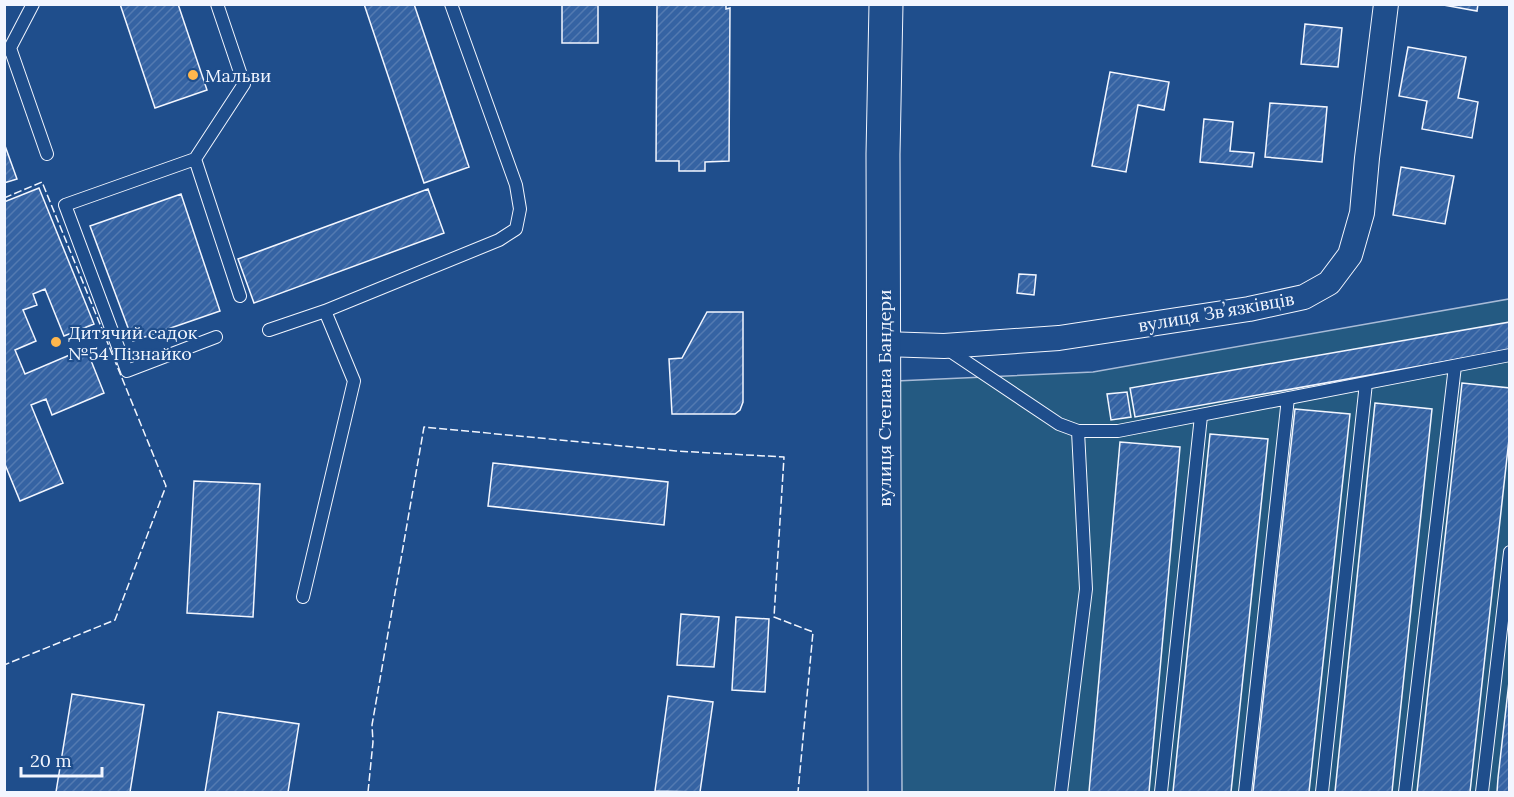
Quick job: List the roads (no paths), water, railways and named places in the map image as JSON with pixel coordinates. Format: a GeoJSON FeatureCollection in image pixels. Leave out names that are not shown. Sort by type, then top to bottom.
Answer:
{"type":"FeatureCollection","features":[{"type":"Feature","properties":{"kind":"main road","name":"вулиця Степана Бандери"},"geometry":{"type":"LineString","coordinates":[[885,792],[883,154],[886,4]]}},
{"type":"Feature","properties":{"kind":"street","name":"вулиця Звʼязківців"},"geometry":{"type":"LineString","coordinates":[[884,344],[944,346],[1059,338],[1249,309],[1304,297],[1329,283],[1350,255],[1362,213],[1366,159],[1386,4]]}},
{"type":"Feature","properties":{"kind":"lane"},"geometry":{"type":"LineString","coordinates":[[33,4],[7,49],[47,154]]}},
{"type":"Feature","properties":{"kind":"lane"},"geometry":{"type":"LineString","coordinates":[[216,4],[244,84],[195,159],[65,205],[127,371],[216,337]]}},
{"type":"Feature","properties":{"kind":"lane"},"geometry":{"type":"LineString","coordinates":[[269,330],[325,311],[499,240],[516,229],[520,209],[516,185],[451,4]]}},
{"type":"Feature","properties":{"kind":"lane"},"geometry":{"type":"LineString","coordinates":[[195,159],[240,296]]}},
{"type":"Feature","properties":{"kind":"lane"},"geometry":{"type":"LineString","coordinates":[[303,597],[354,381],[325,311]]}},
{"type":"Feature","properties":{"kind":"lane"},"geometry":{"type":"LineString","coordinates":[[944,346],[1059,424],[1078,431],[1118,431],[1509,355]]}},
{"type":"Feature","properties":{"kind":"lane"},"geometry":{"type":"LineString","coordinates":[[1405,792],[1455,366]]}},
{"type":"Feature","properties":{"kind":"lane"},"geometry":{"type":"LineString","coordinates":[[1322,792],[1366,383]]}},
{"type":"Feature","properties":{"kind":"lane"},"geometry":{"type":"LineString","coordinates":[[1245,792],[1288,398]]}},
{"type":"Feature","properties":{"kind":"lane"},"geometry":{"type":"LineString","coordinates":[[1161,792],[1201,416]]}},
{"type":"Feature","properties":{"kind":"lane"},"geometry":{"type":"LineString","coordinates":[[1061,792],[1086,589],[1078,431]]}},
{"type":"Feature","properties":{"kind":"lane"},"geometry":{"type":"LineString","coordinates":[[1482,792],[1509,552]]}},
{"type":"Feature","properties":{"kind":"place","name":"Мальви"},"geometry":{"type":"Point","coordinates":[193,75]}},
{"type":"Feature","properties":{"kind":"place","name":"Дитячий садок №54 Пізнайко"},"geometry":{"type":"Point","coordinates":[56,342]}}]}
